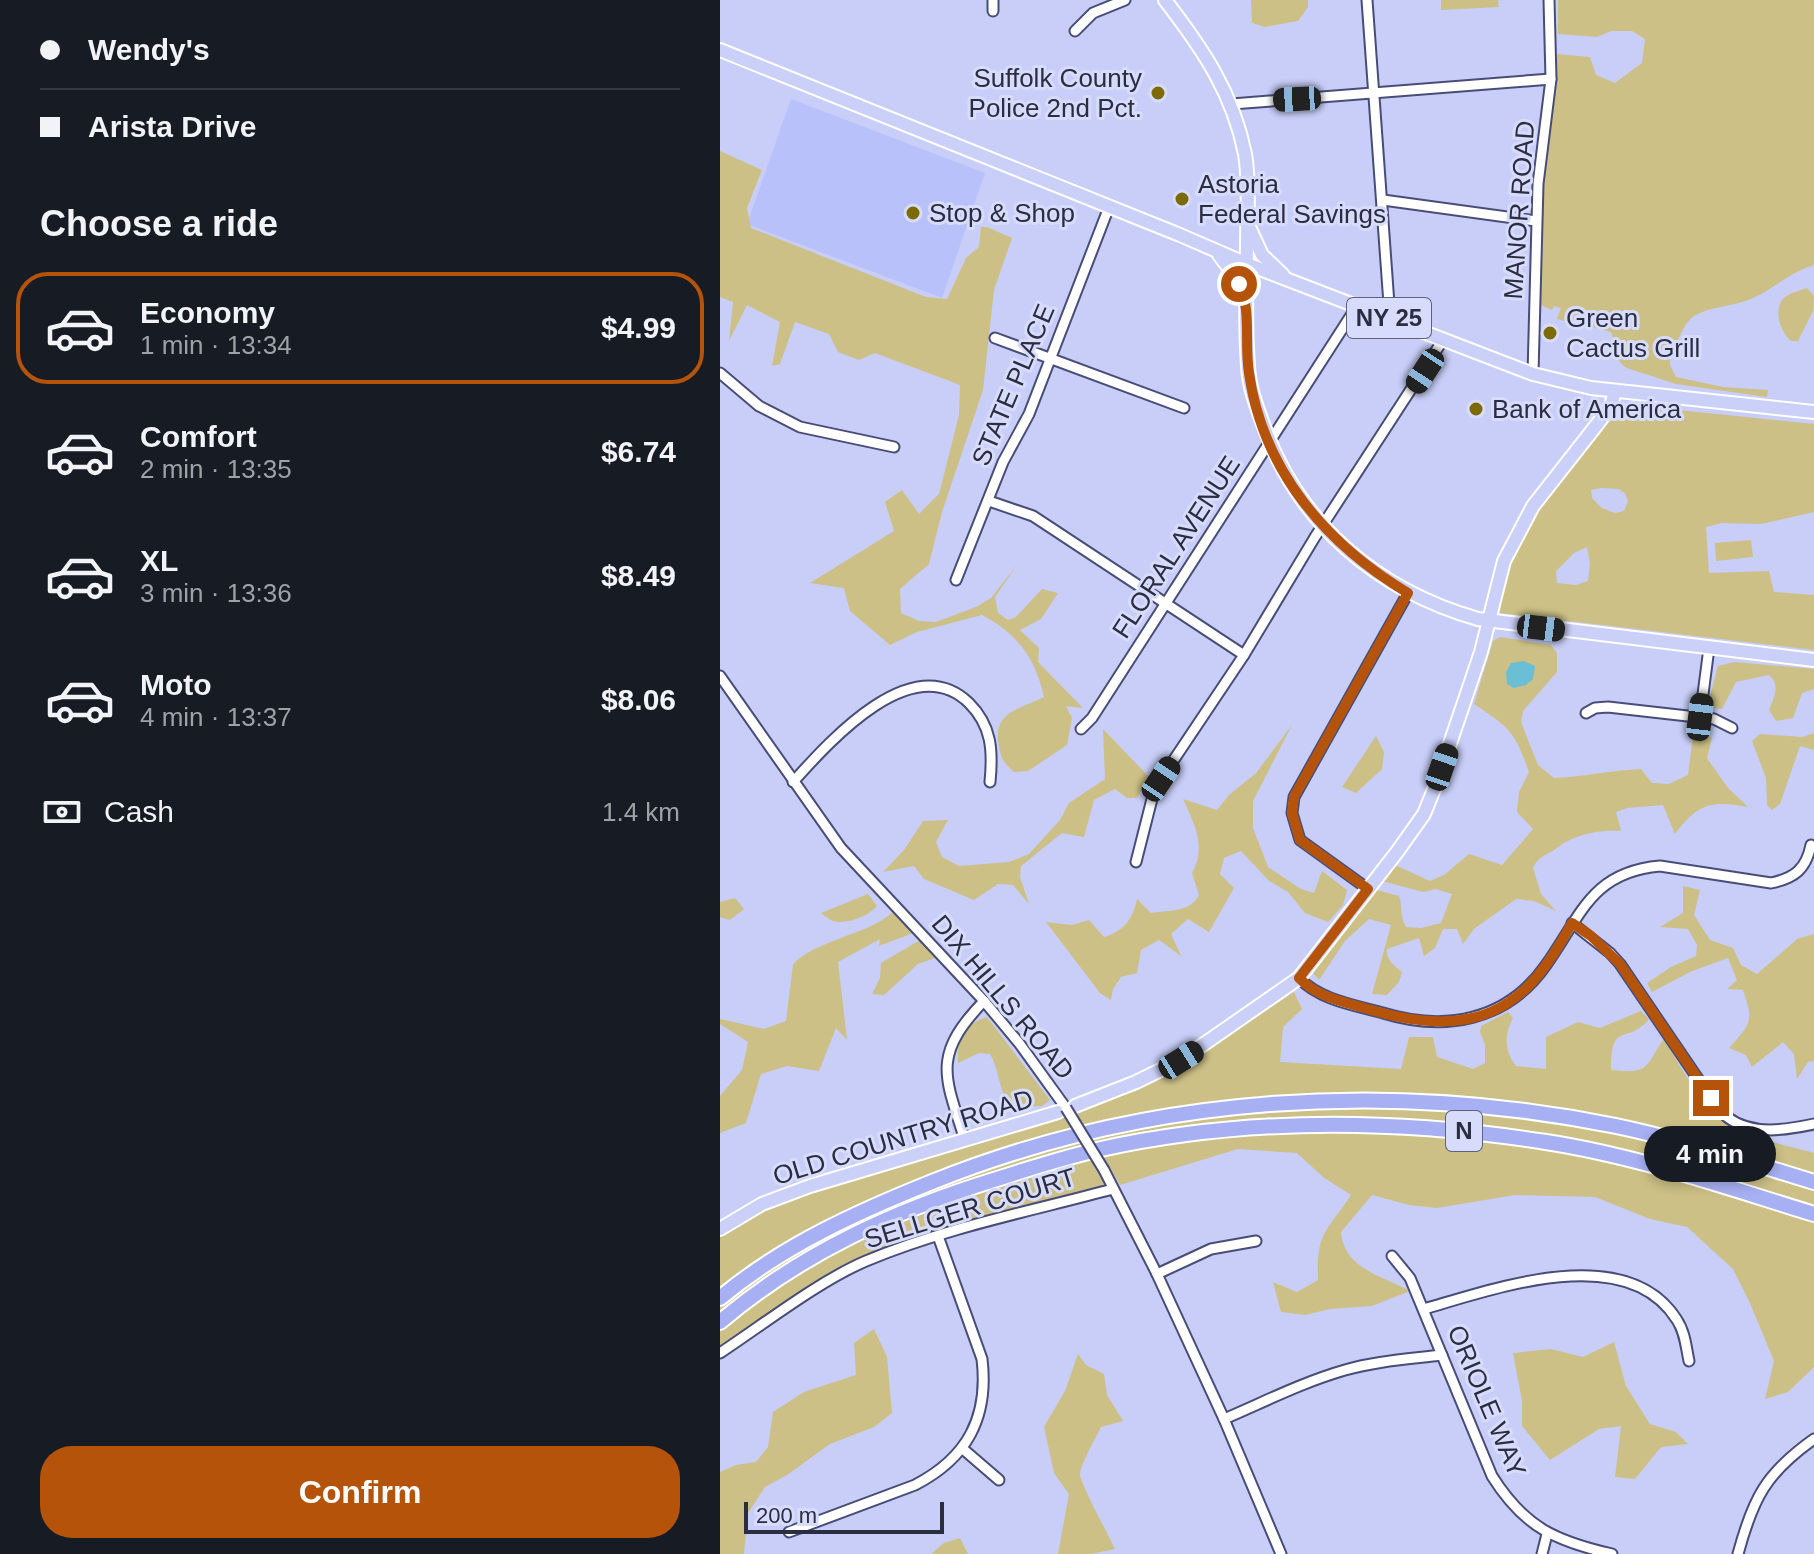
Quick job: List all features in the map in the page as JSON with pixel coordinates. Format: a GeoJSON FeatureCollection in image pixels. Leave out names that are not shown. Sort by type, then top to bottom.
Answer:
{"type":"FeatureCollection","features":[{"type":"Feature","properties":{"kind":"highway","name":"N"},"geometry":{"type":"LineString","coordinates":[[720,1298],[787,1250],[874,1206],[948,1175],[1071,1136],[1134,1121],[1207,1110],[1299,1101],[1470,1104],[1630,1129],[1814,1182]]}},
{"type":"Feature","properties":{"kind":"highway","name":"N"},"geometry":{"type":"LineString","coordinates":[[720,1322],[749,1297],[821,1250],[949,1193],[1104,1148],[1241,1129],[1390,1125],[1469,1131],[1548,1142],[1682,1173],[1814,1214]]}},
{"type":"Feature","properties":{"kind":"main road"},"geometry":{"type":"LineString","coordinates":[[1165,0],[1204,50],[1232,104],[1245,156],[1248,370],[1252,395],[1269,443],[1298,496],[1323,527],[1357,559],[1408,593],[1432,605],[1488,621],[1814,660]]}},
{"type":"Feature","properties":{"kind":"main road","name":"NY 25"},"geometry":{"type":"LineString","coordinates":[[720,50],[1247,264],[1533,374],[1615,391],[1814,412]]}},
{"type":"Feature","properties":{"kind":"main road"},"geometry":{"type":"LineString","coordinates":[[1248,210],[1258,249],[1292,281]]}},
{"type":"Feature","properties":{"kind":"main road"},"geometry":{"type":"LineString","coordinates":[[1214,250],[1232,272],[1246,299]]}},
{"type":"Feature","properties":{"kind":"main road"},"geometry":{"type":"LineString","coordinates":[[1246,299],[1252,284],[1258,279],[1292,281]]}},
{"type":"Feature","properties":{"kind":"main road","name":"OLD COUNTRY ROAD"},"geometry":{"type":"LineString","coordinates":[[1075,1106],[1181,1060],[1299,978],[1368,889],[1424,814],[1462,709],[1499,577],[1521,527],[1547,487],[1611,406],[1615,391]]}},
{"type":"Feature","properties":{"kind":"main road","name":"OLD COUNTRY ROAD"},"geometry":{"type":"LineString","coordinates":[[720,1229],[785,1194],[1058,1112]]}},
{"type":"Feature","properties":{"kind":"street"},"geometry":{"type":"LineString","coordinates":[[1075,31],[1093,13],[1125,0]]}},
{"type":"Feature","properties":{"kind":"street"},"geometry":{"type":"LineString","coordinates":[[1367,0],[1390,318]]}},
{"type":"Feature","properties":{"kind":"street","name":"MANOR ROAD"},"geometry":{"type":"LineString","coordinates":[[1533,374],[1536,221],[1541,148],[1551,79],[1549,0]]}},
{"type":"Feature","properties":{"kind":"street"},"geometry":{"type":"LineString","coordinates":[[1232,104],[1551,79]]}},
{"type":"Feature","properties":{"kind":"street"},"geometry":{"type":"LineString","coordinates":[[1383,200],[1536,221]]}},
{"type":"Feature","properties":{"kind":"street","name":"STATE PLACE"},"geometry":{"type":"LineString","coordinates":[[956,580],[1003,462],[1029,414],[1109,207]]}},
{"type":"Feature","properties":{"kind":"street","name":"FLORAL AVENUE"},"geometry":{"type":"LineString","coordinates":[[1081,729],[1092,718],[1353,317],[1357,306]]}},
{"type":"Feature","properties":{"kind":"street"},"geometry":{"type":"LineString","coordinates":[[995,338],[1184,408]]}},
{"type":"Feature","properties":{"kind":"street"},"geometry":{"type":"LineString","coordinates":[[1136,862],[1153,795],[1161,779],[1244,655],[1443,340]]}},
{"type":"Feature","properties":{"kind":"street"},"geometry":{"type":"LineString","coordinates":[[720,373],[759,406],[800,427],[894,447]]}},
{"type":"Feature","properties":{"kind":"street"},"geometry":{"type":"LineString","coordinates":[[989,501],[1033,516],[1244,655]]}},
{"type":"Feature","properties":{"kind":"street"},"geometry":{"type":"LineString","coordinates":[[1368,889],[1300,840],[1292,813],[1294,797],[1408,593]]}},
{"type":"Feature","properties":{"kind":"street"},"geometry":{"type":"LineString","coordinates":[[1700,717],[1709,648]]}},
{"type":"Feature","properties":{"kind":"street","name":"DIX HILLS ROAD"},"geometry":{"type":"LineString","coordinates":[[720,676],[850,859],[984,1001],[1051,1086],[1104,1170],[1157,1274],[1224,1419],[1281,1554]]}},
{"type":"Feature","properties":{"kind":"street"},"geometry":{"type":"LineString","coordinates":[[793,782],[817,755],[881,700],[910,687],[927,686],[956,693],[984,720],[993,756],[990,782]]}},
{"type":"Feature","properties":{"kind":"street"},"geometry":{"type":"LineString","coordinates":[[1586,713],[1595,708],[1608,707],[1714,719],[1732,728]]}},
{"type":"Feature","properties":{"kind":"street"},"geometry":{"type":"LineString","coordinates":[[1299,978],[1322,995],[1400,1018],[1433,1023],[1465,1021],[1498,1009],[1533,982],[1596,891],[1625,873],[1660,866],[1771,883],[1787,880],[1799,872],[1808,862],[1811,845]]}},
{"type":"Feature","properties":{"kind":"street"},"geometry":{"type":"LineString","coordinates":[[1572,923],[1620,964],[1727,1117],[1745,1127],[1768,1130],[1814,1124]]}},
{"type":"Feature","properties":{"kind":"street"},"geometry":{"type":"LineString","coordinates":[[965,1140],[948,1088],[948,1050],[960,1027],[984,1001]]}},
{"type":"Feature","properties":{"kind":"street","name":"SELLGER COURT"},"geometry":{"type":"LineString","coordinates":[[720,1353],[865,1261],[938,1236],[1113,1189]]}},
{"type":"Feature","properties":{"kind":"street"},"geometry":{"type":"LineString","coordinates":[[789,1532],[915,1485],[943,1469],[963,1449],[976,1423],[985,1380],[975,1336],[938,1236]]}},
{"type":"Feature","properties":{"kind":"street"},"geometry":{"type":"LineString","coordinates":[[1157,1274],[1211,1249],[1256,1241]]}},
{"type":"Feature","properties":{"kind":"street","name":"ORIOLE WAY"},"geometry":{"type":"LineString","coordinates":[[1392,1256],[1410,1278],[1492,1476],[1520,1514],[1547,1534],[1612,1554]]}},
{"type":"Feature","properties":{"kind":"street"},"geometry":{"type":"LineString","coordinates":[[1424,1309],[1526,1281],[1559,1277],[1605,1278],[1649,1292],[1665,1304],[1684,1336],[1689,1361]]}},
{"type":"Feature","properties":{"kind":"street"},"geometry":{"type":"LineString","coordinates":[[1224,1419],[1346,1370],[1442,1355]]}},
{"type":"Feature","properties":{"kind":"street"},"geometry":{"type":"LineString","coordinates":[[1738,1554],[1756,1498],[1785,1461],[1814,1439]]}},
{"type":"Feature","properties":{"kind":"street"},"geometry":{"type":"LineString","coordinates":[[963,1449],[999,1480]]}},
{"type":"Feature","properties":{"kind":"street"},"geometry":{"type":"LineString","coordinates":[[1542,1554],[1547,1534]]}},
{"type":"Feature","properties":{"kind":"shaded area"},"geometry":{"type":"Polygon","coordinates":[[[1251,0],[1308,0],[1308,7],[1298,21],[1265,27],[1252,23],[1251,0]]]}},
{"type":"Feature","properties":{"kind":"shaded area"},"geometry":{"type":"Polygon","coordinates":[[[1441,0],[1498,0],[1499,7],[1441,10],[1441,0]]]}},
{"type":"Feature","properties":{"kind":"shaded area"},"geometry":{"type":"Polygon","coordinates":[[[1558,0],[1814,0],[1814,265],[1756,296],[1694,316],[1670,352],[1670,365],[1676,377],[1723,387],[1768,390],[1767,397],[1676,384],[1627,368],[1617,356],[1611,332],[1557,319],[1561,308],[1554,306],[1552,310],[1541,305],[1542,201],[1557,54],[1590,57],[1596,75],[1615,83],[1642,63],[1645,39],[1632,31],[1611,31],[1597,37],[1558,34],[1558,0]]]}},
{"type":"Feature","properties":{"kind":"shaded area"},"geometry":{"type":"Polygon","coordinates":[[[791,99],[985,173],[942,298],[747,224],[791,99]]]}},
{"type":"Feature","properties":{"kind":"shaded area"},"geometry":{"type":"Polygon","coordinates":[[[720,151],[762,170],[747,208],[751,228],[926,297],[947,299],[966,258],[979,247],[981,227],[1012,238],[994,290],[983,390],[942,512],[929,564],[900,589],[901,613],[919,621],[936,622],[991,598],[1017,565],[995,597],[998,613],[1008,620],[1016,617],[1042,589],[1058,593],[1041,619],[1020,630],[1039,648],[1038,662],[1083,708],[1066,706],[1072,718],[1067,745],[1028,771],[1014,772],[1004,760],[999,746],[999,726],[1016,709],[1044,697],[1030,659],[1005,630],[982,615],[917,632],[890,645],[850,611],[844,588],[810,583],[894,531],[885,502],[902,490],[919,514],[939,494],[959,415],[960,385],[875,353],[859,360],[838,352],[829,334],[795,322],[780,364],[772,366],[780,322],[747,305],[729,341],[733,302],[720,297],[720,151]]]}},
{"type":"Feature","properties":{"kind":"shaded area"},"geometry":{"type":"Polygon","coordinates":[[[1807,288],[1814,296],[1813,311],[1798,341],[1791,341],[1780,322],[1780,304],[1788,295],[1807,288]]]}},
{"type":"Feature","properties":{"kind":"shaded area"},"geometry":{"type":"Polygon","coordinates":[[[1649,407],[1814,424],[1814,512],[1761,524],[1722,523],[1706,527],[1709,573],[1769,571],[1774,592],[1814,595],[1814,650],[1500,613],[1512,559],[1525,532],[1613,413],[1649,407]],[[1618,489],[1591,490],[1592,498],[1602,508],[1615,513],[1624,511],[1628,501],[1625,493],[1618,489]],[[1587,547],[1574,553],[1556,571],[1557,583],[1576,585],[1588,581],[1590,563],[1587,547]]]}},
{"type":"Feature","properties":{"kind":"shaded area"},"geometry":{"type":"Polygon","coordinates":[[[1751,540],[1753,557],[1716,561],[1715,543],[1751,540]]]}},
{"type":"Feature","properties":{"kind":"shaded area"},"geometry":{"type":"Polygon","coordinates":[[[1500,637],[1551,645],[1557,653],[1557,672],[1523,711],[1521,722],[1538,765],[1554,778],[1641,769],[1652,783],[1669,784],[1688,775],[1694,727],[1712,738],[1707,758],[1728,788],[1748,807],[1724,804],[1706,807],[1691,816],[1675,834],[1663,805],[1616,812],[1621,831],[1580,836],[1535,864],[1533,868],[1541,894],[1556,911],[1534,901],[1516,899],[1474,929],[1463,944],[1457,929],[1443,929],[1435,948],[1424,956],[1419,938],[1387,949],[1389,960],[1402,972],[1399,982],[1387,995],[1372,994],[1391,925],[1369,919],[1345,941],[1319,980],[1313,973],[1373,889],[1399,896],[1406,927],[1421,928],[1441,923],[1452,894],[1436,889],[1423,892],[1382,881],[1395,865],[1430,881],[1444,875],[1469,854],[1502,865],[1533,829],[1517,812],[1519,792],[1529,772],[1515,739],[1503,725],[1474,704],[1493,641],[1500,637]]]}},
{"type":"Feature","properties":{"kind":"shaded area"},"geometry":{"type":"Polygon","coordinates":[[[1524,661],[1535,666],[1533,679],[1526,685],[1514,688],[1507,684],[1506,672],[1511,663],[1524,661]]]}},
{"type":"Feature","properties":{"kind":"shaded area"},"geometry":{"type":"Polygon","coordinates":[[[1734,662],[1814,669],[1814,689],[1802,693],[1793,718],[1776,721],[1769,710],[1776,687],[1769,675],[1736,682],[1722,709],[1707,707],[1718,666],[1734,662]]]}},
{"type":"Feature","properties":{"kind":"shaded area"},"geometry":{"type":"Polygon","coordinates":[[[1292,725],[1253,801],[1253,828],[1268,867],[1301,889],[1314,893],[1322,871],[1347,890],[1343,905],[1328,922],[1305,913],[1288,892],[1269,881],[1241,851],[1224,858],[1220,874],[1234,888],[1209,932],[1188,919],[1171,934],[1181,956],[1159,940],[1141,950],[1137,973],[1121,977],[1113,989],[1111,1000],[1100,993],[1046,922],[1072,925],[1089,920],[1104,937],[1126,923],[1137,899],[1151,913],[1178,910],[1195,901],[1199,895],[1192,873],[1199,844],[1183,799],[1217,810],[1229,795],[1256,773],[1292,725]]]}},
{"type":"Feature","properties":{"kind":"shaded area"},"geometry":{"type":"Polygon","coordinates":[[[1103,729],[1149,777],[1137,798],[1127,798],[1115,789],[1094,800],[1084,837],[1062,833],[1021,866],[1020,877],[1029,904],[1013,885],[998,884],[974,900],[924,879],[914,866],[883,872],[904,850],[923,821],[948,820],[936,842],[942,857],[959,866],[1009,862],[1029,854],[1060,820],[1069,803],[1105,779],[1103,729]]]}},
{"type":"Feature","properties":{"kind":"shaded area"},"geometry":{"type":"Polygon","coordinates":[[[1814,733],[1814,750],[1800,746],[1780,804],[1772,810],[1767,805],[1766,778],[1752,741],[1760,734],[1803,737],[1814,733]]]}},
{"type":"Feature","properties":{"kind":"shaded area"},"geometry":{"type":"Polygon","coordinates":[[[1376,736],[1384,752],[1382,769],[1356,793],[1342,787],[1376,736]]]}},
{"type":"Feature","properties":{"kind":"shaded area"},"geometry":{"type":"Polygon","coordinates":[[[1683,886],[1700,890],[1694,915],[1710,940],[1733,948],[1741,965],[1757,974],[1797,939],[1814,934],[1814,1061],[1808,1062],[1797,1079],[1794,1054],[1783,1042],[1752,1067],[1746,1055],[1729,1048],[1746,1027],[1749,1009],[1743,990],[1727,989],[1737,980],[1728,958],[1690,972],[1652,992],[1647,983],[1671,967],[1696,956],[1697,945],[1688,929],[1660,927],[1683,913],[1683,886]]]}},
{"type":"Feature","properties":{"kind":"shaded area"},"geometry":{"type":"Polygon","coordinates":[[[868,894],[877,906],[857,919],[832,921],[821,913],[868,894]]]}},
{"type":"Feature","properties":{"kind":"shaded area"},"geometry":{"type":"Polygon","coordinates":[[[735,898],[744,909],[730,920],[720,917],[720,902],[735,898]]]}},
{"type":"Feature","properties":{"kind":"shaded area"},"geometry":{"type":"Polygon","coordinates":[[[893,912],[913,933],[879,946],[880,939],[838,962],[847,1040],[836,1028],[819,1071],[787,1066],[761,1074],[746,1123],[720,1133],[720,1096],[742,1070],[748,1042],[720,1024],[720,1019],[764,1029],[786,1021],[793,965],[818,947],[874,925],[893,912]]]}},
{"type":"Feature","properties":{"kind":"shaded area"},"geometry":{"type":"Polygon","coordinates":[[[920,940],[935,958],[918,964],[884,995],[872,994],[880,978],[881,963],[920,940]]]}},
{"type":"Feature","properties":{"kind":"shaded area"},"geometry":{"type":"Polygon","coordinates":[[[1294,992],[1302,1009],[1283,1027],[1280,1062],[1401,1069],[1409,1037],[1433,1037],[1437,1057],[1473,1069],[1485,1063],[1481,1026],[1508,1012],[1513,1018],[1508,1030],[1507,1048],[1516,1066],[1546,1069],[1546,1037],[1578,1022],[1600,1028],[1641,1011],[1649,1019],[1641,1027],[1617,1039],[1611,1070],[1633,1071],[1645,1067],[1664,1038],[1693,1086],[1721,1120],[1748,1134],[1814,1153],[1814,1178],[1637,1123],[1499,1101],[1425,1095],[1264,1097],[1168,1111],[1086,1128],[1075,1111],[1181,1067],[1294,992]]]}},
{"type":"Feature","properties":{"kind":"shaded area"},"geometry":{"type":"Polygon","coordinates":[[[987,1017],[1050,1100],[1042,1106],[1011,1107],[990,1054],[979,1053],[958,1063],[963,1034],[972,1024],[987,1017]]]}},
{"type":"Feature","properties":{"kind":"shaded area"},"geometry":{"type":"Polygon","coordinates":[[[1336,1103],[1485,1111],[1573,1124],[1664,1146],[1814,1191],[1814,1207],[1687,1167],[1570,1138],[1447,1124],[1339,1119],[1096,1145],[1091,1136],[1172,1120],[1336,1103]]]}},
{"type":"Feature","properties":{"kind":"shaded area"},"geometry":{"type":"Polygon","coordinates":[[[1063,1115],[1074,1133],[959,1165],[884,1193],[800,1236],[720,1287],[720,1236],[774,1205],[1063,1115]]]}},
{"type":"Feature","properties":{"kind":"shaded area"},"geometry":{"type":"Polygon","coordinates":[[[1406,1131],[1566,1150],[1641,1167],[1814,1220],[1814,1367],[1788,1392],[1765,1399],[1774,1361],[1733,1269],[1687,1227],[1650,1219],[1595,1197],[1515,1195],[1437,1208],[1409,1205],[1372,1195],[1341,1232],[1344,1245],[1349,1255],[1366,1270],[1410,1291],[1372,1306],[1330,1309],[1305,1315],[1281,1312],[1273,1282],[1297,1292],[1318,1280],[1321,1241],[1351,1195],[1323,1177],[1297,1153],[1238,1149],[1120,1185],[1102,1154],[1253,1133],[1406,1131]]]}},
{"type":"Feature","properties":{"kind":"shaded area"},"geometry":{"type":"Polygon","coordinates":[[[1078,1139],[1084,1150],[908,1205],[720,1316],[720,1303],[780,1261],[851,1222],[963,1176],[1078,1139]]]}},
{"type":"Feature","properties":{"kind":"shaded area"},"geometry":{"type":"Polygon","coordinates":[[[1089,1158],[1103,1181],[1103,1187],[883,1252],[720,1349],[720,1330],[742,1311],[791,1275],[842,1244],[896,1218],[944,1200],[1089,1158]]]}},
{"type":"Feature","properties":{"kind":"shaded area"},"geometry":{"type":"Polygon","coordinates":[[[874,1329],[887,1357],[892,1413],[874,1427],[830,1444],[765,1487],[748,1513],[744,1554],[720,1554],[720,1472],[736,1465],[756,1462],[768,1447],[773,1412],[804,1392],[856,1375],[854,1343],[874,1329]]]}},
{"type":"Feature","properties":{"kind":"shaded area"},"geometry":{"type":"Polygon","coordinates":[[[1614,1342],[1626,1386],[1650,1424],[1676,1432],[1688,1444],[1661,1447],[1635,1479],[1615,1477],[1621,1426],[1599,1429],[1550,1460],[1522,1426],[1522,1401],[1513,1353],[1551,1349],[1583,1357],[1614,1342]]]}},
{"type":"Feature","properties":{"kind":"shaded area"},"geometry":{"type":"Polygon","coordinates":[[[1078,1354],[1086,1365],[1104,1374],[1107,1395],[1123,1421],[1101,1427],[1080,1474],[1115,1549],[1091,1554],[1058,1554],[1069,1494],[1054,1473],[1044,1427],[1065,1391],[1078,1354]]]}},
{"type":"Feature","properties":{"kind":"shaded area"},"geometry":{"type":"Polygon","coordinates":[[[960,1538],[968,1554],[931,1554],[944,1543],[960,1538]]]}},
{"type":"Feature","properties":{"kind":"place","name":"Suffolk County Police 2nd Pct."},"geometry":{"type":"Point","coordinates":[1158,93]}},
{"type":"Feature","properties":{"kind":"place","name":"Astoria Federal Savings"},"geometry":{"type":"Point","coordinates":[1182,199]}},
{"type":"Feature","properties":{"kind":"place","name":"Stop & Shop"},"geometry":{"type":"Point","coordinates":[913,213]}},
{"type":"Feature","properties":{"kind":"place","name":"Green Cactus Grill"},"geometry":{"type":"Point","coordinates":[1550,333]}},
{"type":"Feature","properties":{"kind":"place","name":"Bank of America"},"geometry":{"type":"Point","coordinates":[1476,409]}},
{"type":"Feature","properties":{"kind":"route"},"geometry":{"type":"LineString","coordinates":[[1239,284],[1246,299],[1248,370],[1252,395],[1269,443],[1284,472],[1298,496],[1323,527],[1357,559],[1408,593],[1294,797],[1294,828],[1300,840],[1368,889],[1299,978],[1322,995],[1400,1018],[1433,1023],[1465,1021],[1498,1009],[1533,982],[1572,923],[1591,936],[1620,964],[1711,1098]]}}]}
